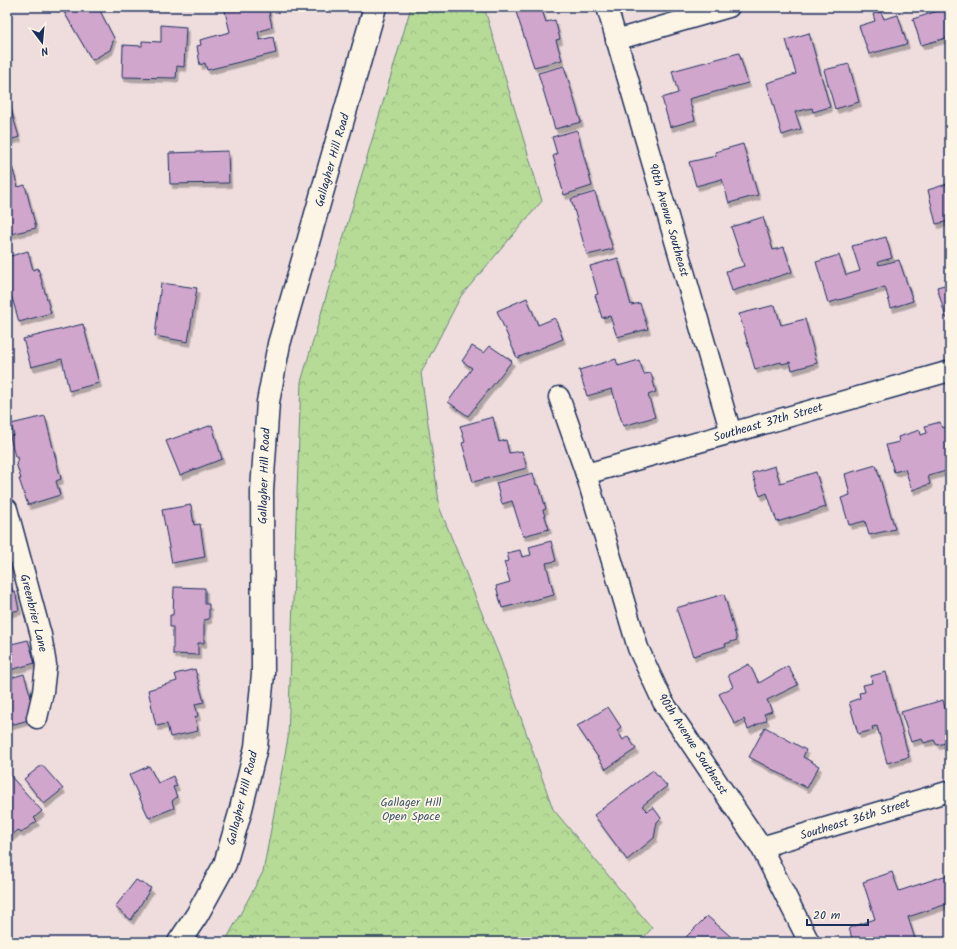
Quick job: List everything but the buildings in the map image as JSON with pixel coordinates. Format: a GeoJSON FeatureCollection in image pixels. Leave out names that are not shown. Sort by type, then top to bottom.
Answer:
{"type":"FeatureCollection","features":[{"type":"Feature","properties":{"kind":"street","name":"Gallagher Hill Road"},"geometry":{"type":"LineString","coordinates":[[179,942],[197,915],[225,864],[240,813],[256,747],[263,674],[262,491],[268,402],[279,344],[375,7]]}},
{"type":"Feature","properties":{"kind":"street","name":"90th Avenue Southeast"},"geometry":{"type":"LineString","coordinates":[[607,7],[731,433]]}},
{"type":"Feature","properties":{"kind":"street"},"geometry":{"type":"LineString","coordinates":[[616,40],[729,7]]}},
{"type":"Feature","properties":{"kind":"street","name":"Southeast 37th Street"},"geometry":{"type":"LineString","coordinates":[[586,474],[950,371]]}},
{"type":"Feature","properties":{"kind":"street","name":"90th Avenue Southeast"},"geometry":{"type":"LineString","coordinates":[[560,397],[586,474],[638,648],[650,676],[664,702],[761,847],[809,942]]}},
{"type":"Feature","properties":{"kind":"street","name":"Greenbrier Lane"},"geometry":{"type":"LineString","coordinates":[[7,509],[41,636],[45,658],[43,692],[36,718]]}},
{"type":"Feature","properties":{"kind":"street","name":"Southeast 36th Street"},"geometry":{"type":"LineString","coordinates":[[761,847],[950,791]]}},
{"type":"Feature","properties":{"kind":"green space","name":"Gallager Hill Open Space"},"geometry":{"type":"Polygon","coordinates":[[[411,7],[484,7],[542,201],[461,296],[421,373],[440,509],[500,658],[553,809],[652,928],[640,942],[225,942],[263,872],[288,738],[301,382],[411,7]]]}}]}
